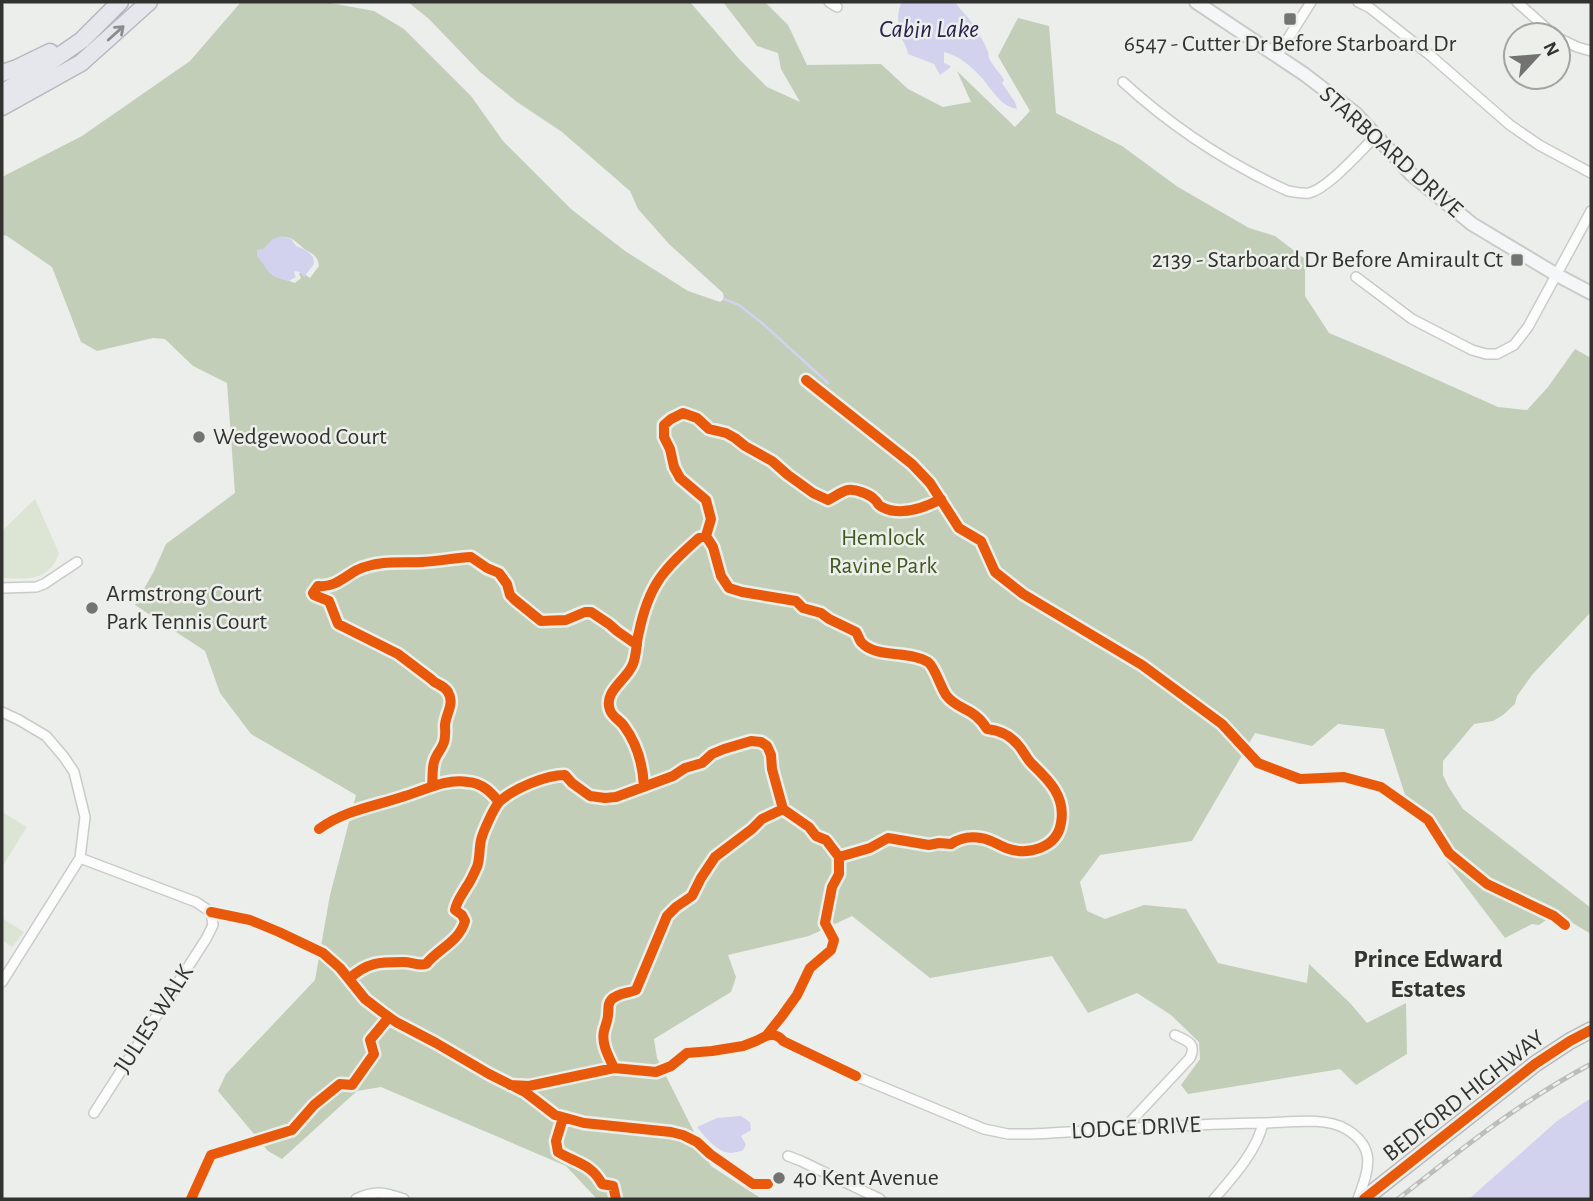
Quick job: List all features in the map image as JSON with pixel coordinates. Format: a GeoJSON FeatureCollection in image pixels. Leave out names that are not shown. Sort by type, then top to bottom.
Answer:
{"type":"FeatureCollection","features":[{"type":"Feature","properties":{"kind":"highway"},"geometry":{"type":"LineString","coordinates":[[2,73],[68,42],[120,2]]}},
{"type":"Feature","properties":{"kind":"highway"},"geometry":{"type":"LineString","coordinates":[[2,118],[81,63],[149,2]]}},
{"type":"Feature","properties":{"kind":"highway"},"geometry":{"type":"LineString","coordinates":[[2,93],[82,40],[104,16]]}},
{"type":"Feature","properties":{"kind":"highway"},"geometry":{"type":"LineString","coordinates":[[2,107],[81,63]]}},
{"type":"Feature","properties":{"kind":"main road","name":"BEDFORD HIGHWAY"},"geometry":{"type":"LineString","coordinates":[[1364,1199],[1535,1064],[1591,1030]]}},
{"type":"Feature","properties":{"kind":"street","name":"STARBOARD DRIVE"},"geometry":{"type":"LineString","coordinates":[[1196,2],[1304,74],[1355,113],[1411,174],[1472,224],[1591,293]]}},
{"type":"Feature","properties":{"kind":"street"},"geometry":{"type":"LineString","coordinates":[[1277,56],[1311,2]]}},
{"type":"Feature","properties":{"kind":"street"},"geometry":{"type":"LineString","coordinates":[[1358,2],[1370,8],[1431,56],[1510,125],[1539,145],[1591,173]]}},
{"type":"Feature","properties":{"kind":"street"},"geometry":{"type":"LineString","coordinates":[[1517,2],[1539,21]]}},
{"type":"Feature","properties":{"kind":"street"},"geometry":{"type":"LineString","coordinates":[[1572,44],[1591,51]]}},
{"type":"Feature","properties":{"kind":"street"},"geometry":{"type":"LineString","coordinates":[[1123,82],[1168,119],[1209,147],[1288,191],[1309,193],[1318,189],[1376,136]]}},
{"type":"Feature","properties":{"kind":"street"},"geometry":{"type":"LineString","coordinates":[[1356,277],[1412,319],[1472,350],[1497,354],[1514,345],[1528,327],[1591,211]]}},
{"type":"Feature","properties":{"kind":"street"},"geometry":{"type":"LineString","coordinates":[[2,588],[36,587],[77,562]]}},
{"type":"Feature","properties":{"kind":"street"},"geometry":{"type":"LineString","coordinates":[[2,712],[46,736],[64,757],[74,772],[85,817],[80,858],[2,982]]}},
{"type":"Feature","properties":{"kind":"street","name":"JULIES WALK"},"geometry":{"type":"LineString","coordinates":[[80,858],[197,902],[211,912],[213,925],[94,1113]]}},
{"type":"Feature","properties":{"kind":"street"},"geometry":{"type":"LineString","coordinates":[[1126,1129],[1189,1058],[1192,1046],[1175,1035]]}},
{"type":"Feature","properties":{"kind":"street","name":"LODGE DRIVE"},"geometry":{"type":"LineString","coordinates":[[856,1076],[984,1129],[999,1132],[1031,1134],[1225,1123],[1327,1123],[1341,1126],[1361,1143],[1369,1164],[1358,1199]]}},
{"type":"Feature","properties":{"kind":"street"},"geometry":{"type":"LineString","coordinates":[[1214,1199],[1254,1147],[1263,1124]]}},
{"type":"Feature","properties":{"kind":"street"},"geometry":{"type":"LineString","coordinates":[[788,1156],[880,1199]]}},
{"type":"Feature","properties":{"kind":"street"},"geometry":{"type":"LineString","coordinates":[[356,1199],[370,1192],[388,1193],[404,1199]]}},
{"type":"Feature","properties":{"kind":"green space","name":"Hemlock Ravine Park"},"geometry":{"type":"Polygon","coordinates":[[[241,2],[325,2],[374,11],[404,29],[471,96],[503,141],[571,209],[625,251],[688,291],[720,302],[724,299],[723,293],[669,244],[638,209],[630,191],[562,132],[517,102],[480,72],[429,19],[408,2],[690,2],[767,87],[800,102],[781,69],[778,53],[757,46],[723,2],[765,2],[788,25],[807,65],[881,64],[908,89],[943,107],[971,102],[957,71],[1015,127],[1030,111],[998,56],[1018,18],[1049,26],[1056,113],[1122,146],[1178,187],[1249,228],[1275,236],[1305,259],[1305,296],[1329,333],[1498,407],[1527,410],[1548,387],[1575,349],[1591,358],[1591,612],[1532,675],[1517,696],[1515,704],[1493,721],[1474,724],[1443,761],[1443,775],[1463,809],[1591,908],[1591,934],[1556,913],[1539,925],[1532,924],[1505,938],[1448,863],[1405,795],[1384,729],[1338,724],[1312,746],[1255,733],[1192,841],[1100,855],[1080,882],[1087,911],[1105,919],[1144,905],[1186,909],[1218,963],[1307,983],[1309,964],[1367,1023],[1406,1003],[1407,1054],[1356,1085],[1340,1069],[1188,1094],[1181,1085],[1200,1059],[1199,1042],[1171,1015],[1137,993],[1088,1013],[1052,956],[930,978],[852,916],[809,936],[728,955],[736,977],[731,992],[654,1039],[657,1058],[711,1166],[762,1199],[597,1199],[566,1166],[381,1087],[357,1091],[282,1159],[268,1151],[218,1091],[226,1074],[315,980],[330,895],[356,795],[251,734],[220,693],[205,651],[135,605],[166,544],[235,493],[227,383],[193,366],[165,339],[153,338],[97,351],[81,342],[52,267],[2,235],[2,177],[82,136],[190,61],[241,2]],[[286,237],[281,278],[295,283],[301,278],[301,272],[310,278],[319,266],[315,256],[286,237]]]}},
{"type":"Feature","properties":{"kind":"green space"},"geometry":{"type":"Polygon","coordinates":[[[35,499],[59,553],[55,562],[43,574],[28,578],[2,578],[2,531],[35,499]]]}},
{"type":"Feature","properties":{"kind":"green space"},"geometry":{"type":"Polygon","coordinates":[[[2,812],[27,827],[2,867],[2,812]]]}},
{"type":"Feature","properties":{"kind":"green space"},"geometry":{"type":"Polygon","coordinates":[[[2,918],[24,932],[12,947],[2,940],[2,918]]]}},
{"type":"Feature","properties":{"kind":"water","name":"Cabin Lake"},"geometry":{"type":"Polygon","coordinates":[[[902,2],[955,2],[981,38],[1017,109],[1001,101],[964,61],[944,52],[944,63],[951,67],[940,75],[934,64],[908,54],[899,29],[898,14],[902,2]]]}},
{"type":"Feature","properties":{"kind":"water"},"geometry":{"type":"Polygon","coordinates":[[[282,236],[291,239],[296,246],[313,257],[314,264],[304,277],[295,271],[296,277],[289,281],[276,277],[257,256],[257,250],[282,236]]]}},
{"type":"Feature","properties":{"kind":"water"},"geometry":{"type":"Polygon","coordinates":[[[1591,1098],[1591,1199],[1469,1199],[1557,1121],[1591,1098]]]}},
{"type":"Feature","properties":{"kind":"water"},"geometry":{"type":"Polygon","coordinates":[[[741,1116],[750,1122],[751,1130],[741,1136],[746,1145],[743,1150],[737,1152],[721,1150],[697,1127],[717,1118],[741,1116]]]}},
{"type":"Feature","properties":{"kind":"waterway"},"geometry":{"type":"LineString","coordinates":[[724,299],[739,305],[762,323],[828,383]]}},
{"type":"Feature","properties":{"kind":"railway"},"geometry":{"type":"LineString","coordinates":[[1398,1199],[1516,1110],[1591,1064]]}},
{"type":"Feature","properties":{"kind":"cycle path"},"geometry":{"type":"LineString","coordinates":[[806,380],[912,464],[930,483],[959,528],[981,541],[995,572],[1023,594],[1142,665],[1222,724],[1258,763],[1300,779],[1344,777],[1381,787],[1428,820],[1449,853],[1487,884],[1554,916],[1565,925]]}},
{"type":"Feature","properties":{"kind":"cycle path"},"geometry":{"type":"LineString","coordinates":[[706,536],[711,519],[706,500],[680,478],[664,437],[664,425],[683,413],[697,418],[709,429],[735,438],[772,461],[813,493],[828,500],[846,491],[855,490],[869,495],[889,510],[905,511],[941,499]]}},
{"type":"Feature","properties":{"kind":"cycle path"},"geometry":{"type":"LineString","coordinates":[[644,787],[636,748],[629,733],[611,712],[610,697],[633,664],[643,615],[653,589],[676,559],[699,538],[706,536],[713,547],[721,576],[729,588],[796,601],[803,608],[821,613],[856,632],[861,642],[875,651],[912,656],[928,662],[946,695],[977,717],[987,729],[1004,734],[1016,742],[1059,797],[1062,814],[1058,832],[1054,839],[1040,848],[1015,850],[977,837],[965,838],[951,844],[929,845],[888,838],[870,848],[839,857]]}},
{"type":"Feature","properties":{"kind":"cycle path"},"geometry":{"type":"LineString","coordinates":[[432,785],[434,762],[445,738],[450,705],[448,692],[398,654],[338,624],[329,601],[314,595],[318,586],[334,584],[357,570],[373,565],[471,557],[499,573],[507,584],[510,595],[541,621],[566,620],[591,612],[637,645]]}},
{"type":"Feature","properties":{"kind":"cycle path"},"geometry":{"type":"LineString","coordinates":[[349,979],[374,964],[426,964],[453,940],[465,921],[455,910],[477,867],[484,831],[500,801],[514,791],[540,780],[565,775],[590,796],[616,797],[673,776],[724,749],[751,741],[767,746],[783,809],[809,827],[816,836],[826,840],[839,857],[839,874],[832,887],[825,923],[834,940],[831,950],[810,968],[797,995],[782,1016],[766,1036],[756,1041],[743,1046],[687,1053],[671,1066],[656,1072],[614,1068],[529,1086],[510,1085]]}},
{"type":"Feature","properties":{"kind":"cycle path"},"geometry":{"type":"LineString","coordinates":[[319,829],[350,813],[452,782],[478,784],[499,802]]}},
{"type":"Feature","properties":{"kind":"cycle path"},"geometry":{"type":"LineString","coordinates":[[614,1068],[604,1041],[611,1000],[636,990],[667,916],[692,896],[715,857],[762,819],[783,809]]}},
{"type":"Feature","properties":{"kind":"cycle path"},"geometry":{"type":"LineString","coordinates":[[211,912],[250,920],[323,953],[340,968],[365,999],[396,1022],[525,1092],[555,1115],[584,1123],[683,1135],[697,1142],[753,1184],[768,1184]]}},
{"type":"Feature","properties":{"kind":"cycle path"},"geometry":{"type":"LineString","coordinates":[[191,1199],[211,1155],[292,1130],[314,1105],[340,1084],[352,1085],[374,1054],[370,1040],[389,1017]]}},
{"type":"Feature","properties":{"kind":"cycle path"},"geometry":{"type":"LineString","coordinates":[[1364,1199],[1535,1064],[1591,1030]]}},
{"type":"Feature","properties":{"kind":"cycle path"},"geometry":{"type":"LineString","coordinates":[[766,1036],[777,1036],[856,1076]]}},
{"type":"Feature","properties":{"kind":"cycle path"},"geometry":{"type":"LineString","coordinates":[[563,1118],[556,1141],[558,1152],[588,1168],[602,1184],[613,1186],[616,1199]]}},
{"type":"Feature","properties":{"kind":"place","name":"6547 - Cutter Dr Before Starboard Dr"},"geometry":{"type":"Point","coordinates":[1290,19]}},
{"type":"Feature","properties":{"kind":"place","name":"2139 - Starboard Dr Before Amirault Ct"},"geometry":{"type":"Point","coordinates":[1517,260]}},
{"type":"Feature","properties":{"kind":"place","name":"Wedgewood Court"},"geometry":{"type":"Point","coordinates":[199,437]}},
{"type":"Feature","properties":{"kind":"place","name":"Armstrong Court Park Tennis Court"},"geometry":{"type":"Point","coordinates":[92,608]}},
{"type":"Feature","properties":{"kind":"place","name":"40 Kent Avenue"},"geometry":{"type":"Point","coordinates":[779,1178]}},
{"type":"Feature","properties":{"kind":"district","name":"Prince Edward Estates"},"geometry":{"type":"Point","coordinates":[1428,974]}}]}
